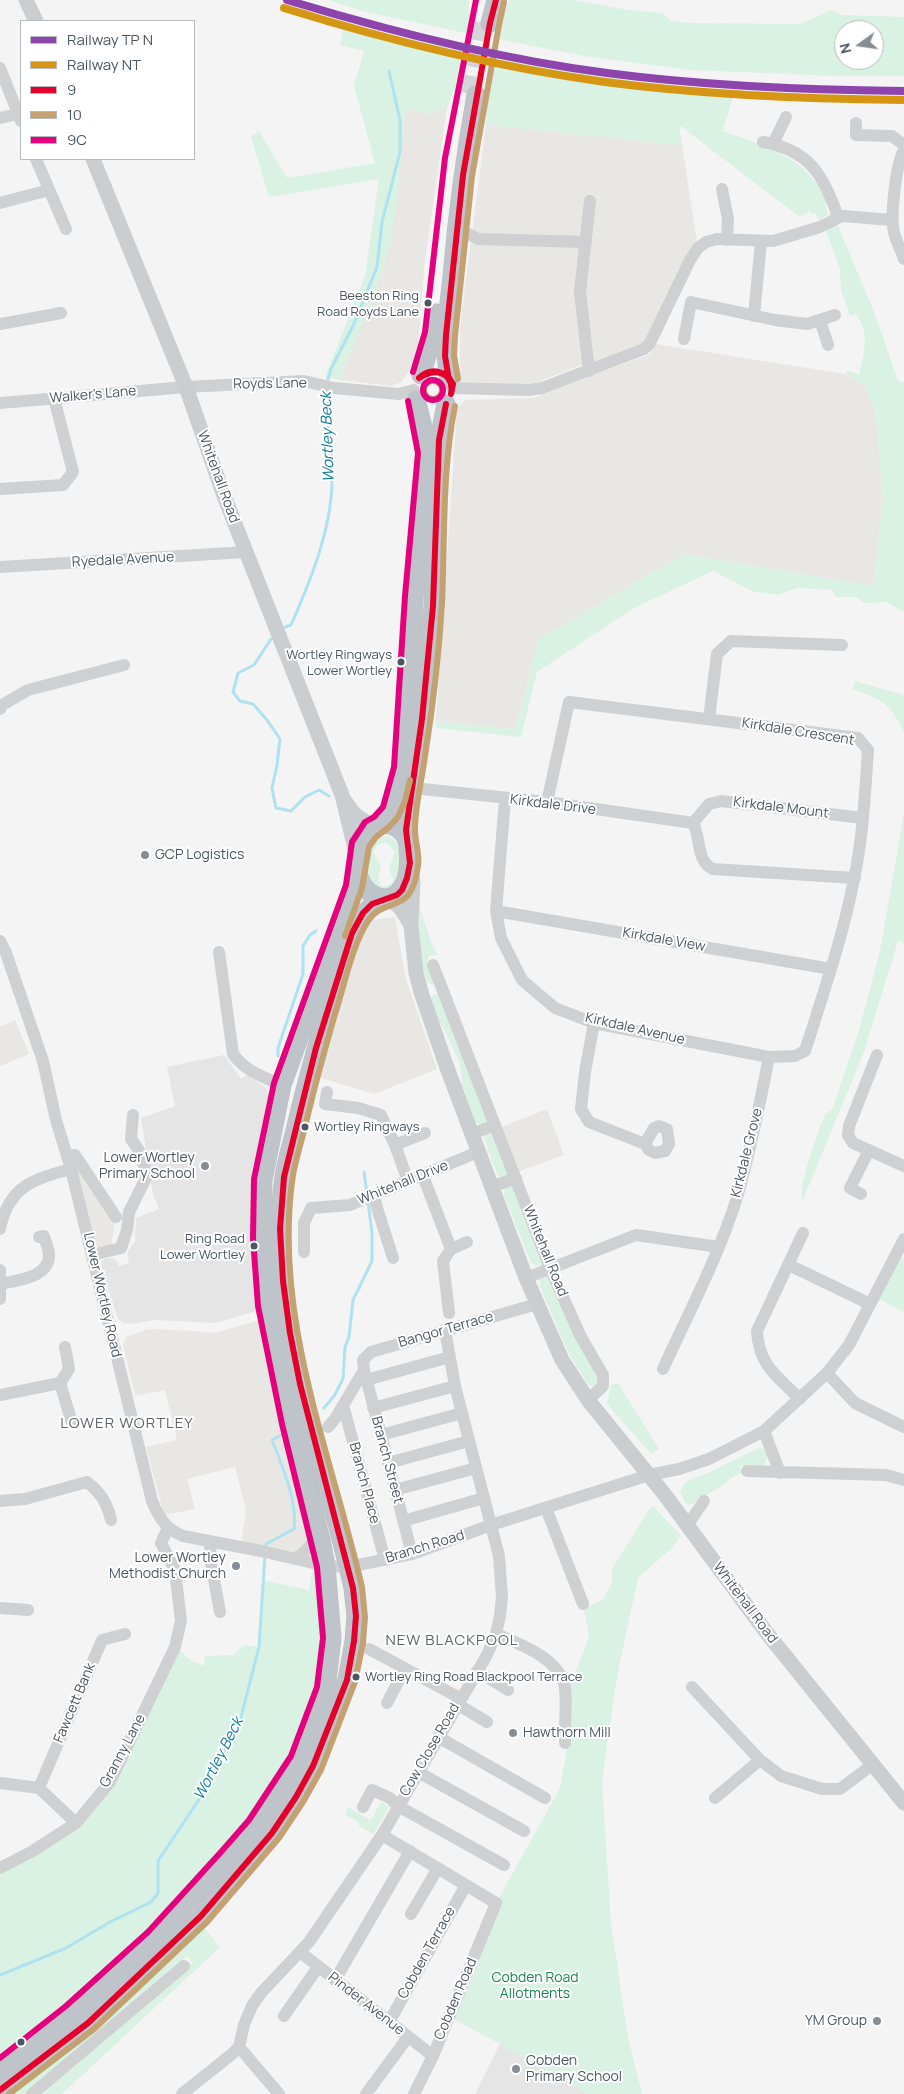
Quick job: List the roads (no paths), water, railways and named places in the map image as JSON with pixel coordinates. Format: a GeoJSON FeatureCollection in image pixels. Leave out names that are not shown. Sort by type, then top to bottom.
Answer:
{"type":"FeatureCollection","features":[{"type":"Feature","properties":{"kind":"highway"},"geometry":{"type":"LineString","coordinates":[[486,0],[485,22],[496,0]]}},
{"type":"Feature","properties":{"kind":"highway"},"geometry":{"type":"LineString","coordinates":[[0,2069],[72,2013],[154,1938],[256,1825],[300,1760],[326,1689],[330,1656],[331,1616],[326,1566],[319,1530],[290,1422],[267,1304],[262,1237],[263,1180],[282,1085],[354,887],[357,863],[365,836],[391,812],[403,768],[414,597],[427,453],[417,388],[434,334],[453,168],[471,94],[445,356],[449,390],[439,440],[433,606],[413,788],[406,830],[410,863],[402,890],[397,895],[372,904],[363,914],[352,933],[308,1074],[284,1176],[281,1244],[286,1316],[296,1365],[348,1566],[356,1616],[354,1641],[347,1680],[313,1766],[296,1798],[272,1833],[201,1916],[88,2023],[0,2090]]}},
{"type":"Feature","properties":{"kind":"highway"},"geometry":{"type":"LineString","coordinates":[[427,372],[438,372],[449,390],[437,409],[431,409],[420,404],[417,388],[427,372]]}},
{"type":"Feature","properties":{"kind":"highway"},"geometry":{"type":"LineString","coordinates":[[377,824],[392,825],[398,828],[408,844]]}},
{"type":"Feature","properties":{"kind":"highway"},"geometry":{"type":"LineString","coordinates":[[357,863],[360,879],[364,887],[369,893],[385,899]]}},
{"type":"Feature","properties":{"kind":"highway"},"geometry":{"type":"LineString","coordinates":[[282,1085],[296,1079],[325,1016]]}},
{"type":"Feature","properties":{"kind":"highway"},"geometry":{"type":"LineString","coordinates":[[326,1566],[338,1550],[340,1536]]}},
{"type":"Feature","properties":{"kind":"highway"},"geometry":{"type":"LineString","coordinates":[[331,1616],[339,1580],[348,1566]]}},
{"type":"Feature","properties":{"kind":"main road"},"geometry":{"type":"LineString","coordinates":[[26,0],[36,20]]}},
{"type":"Feature","properties":{"kind":"main road","name":"Whitehall Road"},"geometry":{"type":"LineString","coordinates":[[93,160],[186,387],[246,552],[342,795],[353,814],[362,820],[377,824]]}},
{"type":"Feature","properties":{"kind":"main road","name":"Whitehall Road"},"geometry":{"type":"LineString","coordinates":[[342,795],[357,863]]}},
{"type":"Feature","properties":{"kind":"main road","name":"Whitehall Road"},"geometry":{"type":"LineString","coordinates":[[410,863],[412,882],[411,925],[416,973],[491,1187],[526,1278],[562,1360],[588,1400],[649,1475],[766,1632],[904,1803]]}},
{"type":"Feature","properties":{"kind":"main road","name":"Whitehall Road"},"geometry":{"type":"LineString","coordinates":[[385,899],[392,900],[402,909],[411,925]]}},
{"type":"Feature","properties":{"kind":"street"},"geometry":{"type":"LineString","coordinates":[[0,68],[20,118],[0,118]]}},
{"type":"Feature","properties":{"kind":"street"},"geometry":{"type":"LineString","coordinates":[[786,117],[768,143],[795,151],[810,163],[822,176],[838,218]]}},
{"type":"Feature","properties":{"kind":"street"},"geometry":{"type":"LineString","coordinates":[[856,123],[856,135],[892,136],[904,145]]}},
{"type":"Feature","properties":{"kind":"street"},"geometry":{"type":"LineString","coordinates":[[904,150],[898,171],[892,220],[894,234],[904,259]]}},
{"type":"Feature","properties":{"kind":"street"},"geometry":{"type":"LineString","coordinates":[[36,160],[66,229]]}},
{"type":"Feature","properties":{"kind":"street"},"geometry":{"type":"LineString","coordinates":[[722,189],[728,219],[727,240]]}},
{"type":"Feature","properties":{"kind":"street"},"geometry":{"type":"LineString","coordinates":[[0,203],[49,190]]}},
{"type":"Feature","properties":{"kind":"street"},"geometry":{"type":"LineString","coordinates":[[589,371],[580,292],[590,201]]}},
{"type":"Feature","properties":{"kind":"street"},"geometry":{"type":"LineString","coordinates":[[449,390],[528,390],[550,387],[644,349],[650,343],[690,260],[698,248],[711,240],[774,241],[796,236],[838,218],[858,216],[892,220]]}},
{"type":"Feature","properties":{"kind":"street"},"geometry":{"type":"LineString","coordinates":[[458,222],[463,231],[478,239],[586,242]]}},
{"type":"Feature","properties":{"kind":"street"},"geometry":{"type":"LineString","coordinates":[[754,316],[761,241]]}},
{"type":"Feature","properties":{"kind":"street"},"geometry":{"type":"LineString","coordinates":[[684,338],[691,302],[754,316],[808,324],[835,315]]}},
{"type":"Feature","properties":{"kind":"street"},"geometry":{"type":"LineString","coordinates":[[0,324],[61,313]]}},
{"type":"Feature","properties":{"kind":"street"},"geometry":{"type":"LineString","coordinates":[[820,320],[828,345]]}},
{"type":"Feature","properties":{"kind":"street","name":"Royds Lane"},"geometry":{"type":"LineString","coordinates":[[186,387],[304,381],[328,387],[399,394],[417,388]]}},
{"type":"Feature","properties":{"kind":"street","name":"Walker's Lane"},"geometry":{"type":"LineString","coordinates":[[0,403],[186,387]]}},
{"type":"Feature","properties":{"kind":"street"},"geometry":{"type":"LineString","coordinates":[[0,489],[63,485],[73,472],[54,398]]}},
{"type":"Feature","properties":{"kind":"street","name":"Ryedale Avenue"},"geometry":{"type":"LineString","coordinates":[[0,567],[246,552]]}},
{"type":"Feature","properties":{"kind":"street"},"geometry":{"type":"LineString","coordinates":[[709,719],[716,654],[731,641],[842,644]]}},
{"type":"Feature","properties":{"kind":"street"},"geometry":{"type":"LineString","coordinates":[[0,709],[2,705],[28,690],[124,665]]}},
{"type":"Feature","properties":{"kind":"street","name":"Kirkdale Crescent"},"geometry":{"type":"LineString","coordinates":[[547,802],[569,702],[858,738],[868,750],[863,818],[855,878],[831,969],[805,1051],[795,1056]]}},
{"type":"Feature","properties":{"kind":"street","name":"Kirkdale Drive"},"geometry":{"type":"LineString","coordinates":[[413,788],[547,802],[693,823]]}},
{"type":"Feature","properties":{"kind":"street","name":"Kirkdale Avenue"},"geometry":{"type":"LineString","coordinates":[[505,799],[496,911],[500,938],[522,980],[555,1008],[594,1023],[769,1057],[795,1056]]}},
{"type":"Feature","properties":{"kind":"street","name":"Kirkdale Mount"},"geometry":{"type":"LineString","coordinates":[[693,823],[709,804],[721,801],[863,818]]}},
{"type":"Feature","properties":{"kind":"street"},"geometry":{"type":"LineString","coordinates":[[693,823],[699,837],[704,862],[713,869],[855,878]]}},
{"type":"Feature","properties":{"kind":"street","name":"Kirkdale View"},"geometry":{"type":"LineString","coordinates":[[496,911],[831,969]]}},
{"type":"Feature","properties":{"kind":"street","name":"Lower Wortley Road"},"geometry":{"type":"LineString","coordinates":[[0,941],[3,954],[44,1061],[56,1120],[72,1169],[152,1502],[162,1522],[168,1528]]}},
{"type":"Feature","properties":{"kind":"street"},"geometry":{"type":"LineString","coordinates":[[219,952],[233,1054],[240,1064],[256,1074],[282,1085]]}},
{"type":"Feature","properties":{"kind":"street","name":"Whitehall Road"},"geometry":{"type":"LineString","coordinates":[[433,965],[550,1268],[581,1337],[603,1375],[603,1386],[588,1400]]}},
{"type":"Feature","properties":{"kind":"street"},"geometry":{"type":"LineString","coordinates":[[422,992],[440,985]]}},
{"type":"Feature","properties":{"kind":"street"},"geometry":{"type":"LineString","coordinates":[[594,1023],[585,1072],[581,1109],[589,1122],[645,1144]]}},
{"type":"Feature","properties":{"kind":"street"},"geometry":{"type":"LineString","coordinates":[[877,1055],[848,1135],[853,1143],[904,1166]]}},
{"type":"Feature","properties":{"kind":"street","name":"Kirkdale Grove"},"geometry":{"type":"LineString","coordinates":[[663,1368],[718,1247],[738,1195],[756,1123],[769,1057]]}},
{"type":"Feature","properties":{"kind":"street"},"geometry":{"type":"LineString","coordinates":[[325,1102],[358,1108],[380,1115],[395,1145],[408,1181]]}},
{"type":"Feature","properties":{"kind":"street"},"geometry":{"type":"LineString","coordinates":[[92,1255],[121,1248],[127,1230],[129,1212],[147,1176],[140,1152],[126,1140],[133,1115]]}},
{"type":"Feature","properties":{"kind":"street"},"geometry":{"type":"LineString","coordinates":[[472,1134],[495,1124]]}},
{"type":"Feature","properties":{"kind":"street"},"geometry":{"type":"LineString","coordinates":[[395,1145],[425,1133]]}},
{"type":"Feature","properties":{"kind":"street"},"geometry":{"type":"LineString","coordinates":[[852,1189],[869,1150]]}},
{"type":"Feature","properties":{"kind":"street","name":"Whitehall Drive"},"geometry":{"type":"LineString","coordinates":[[304,1252],[304,1224],[311,1208],[350,1205],[478,1152]]}},
{"type":"Feature","properties":{"kind":"street"},"geometry":{"type":"LineString","coordinates":[[67,1156],[75,1155],[116,1217]]}},
{"type":"Feature","properties":{"kind":"street"},"geometry":{"type":"LineString","coordinates":[[0,1229],[3,1213],[11,1199],[26,1185],[46,1176],[72,1169]]}},
{"type":"Feature","properties":{"kind":"street"},"geometry":{"type":"LineString","coordinates":[[423,1176],[451,1249]]}},
{"type":"Feature","properties":{"kind":"street"},"geometry":{"type":"LineString","coordinates":[[491,1187],[516,1178]]}},
{"type":"Feature","properties":{"kind":"street"},"geometry":{"type":"LineString","coordinates":[[374,1196],[394,1258]]}},
{"type":"Feature","properties":{"kind":"street"},"geometry":{"type":"LineString","coordinates":[[800,1399],[771,1372],[758,1349],[757,1331],[803,1233]]}},
{"type":"Feature","properties":{"kind":"street"},"geometry":{"type":"LineString","coordinates":[[526,1278],[636,1235],[718,1247]]}},
{"type":"Feature","properties":{"kind":"street"},"geometry":{"type":"LineString","coordinates":[[1,1284],[30,1277],[43,1269],[49,1256],[44,1236],[39,1237]]}},
{"type":"Feature","properties":{"kind":"street","name":"Branch Road"},"geometry":{"type":"LineString","coordinates":[[168,1528],[183,1536],[210,1542],[265,1551],[326,1566],[348,1566],[412,1554],[546,1508],[649,1475],[679,1469],[709,1458],[764,1431],[827,1374],[850,1345],[870,1304],[900,1257],[904,1239]]}},
{"type":"Feature","properties":{"kind":"street"},"geometry":{"type":"LineString","coordinates":[[450,1313],[443,1261],[451,1249],[468,1242]]}},
{"type":"Feature","properties":{"kind":"street"},"geometry":{"type":"LineString","coordinates":[[789,1265],[870,1304]]}},
{"type":"Feature","properties":{"kind":"street"},"geometry":{"type":"LineString","coordinates":[[0,1270],[0,1298]]}},
{"type":"Feature","properties":{"kind":"street","name":"Bangor Terrace"},"geometry":{"type":"LineString","coordinates":[[364,1372],[366,1356],[371,1352],[537,1304]]}},
{"type":"Feature","properties":{"kind":"street","name":"Cow Close Road"},"geometry":{"type":"LineString","coordinates":[[239,2046],[244,2025],[261,1993],[309,1942],[382,1835],[496,1634],[500,1616],[501,1574],[499,1556],[455,1386],[445,1330]]}},
{"type":"Feature","properties":{"kind":"street"},"geometry":{"type":"LineString","coordinates":[[0,1390],[0,1395],[60,1383],[70,1369],[66,1347]]}},
{"type":"Feature","properties":{"kind":"street"},"geometry":{"type":"LineString","coordinates":[[328,1427],[364,1372],[450,1357]]}},
{"type":"Feature","properties":{"kind":"street","name":"Branch Street"},"geometry":{"type":"LineString","coordinates":[[364,1372],[412,1554]]}},
{"type":"Feature","properties":{"kind":"street"},"geometry":{"type":"LineString","coordinates":[[827,1374],[855,1403],[904,1426]]}},
{"type":"Feature","properties":{"kind":"street"},"geometry":{"type":"LineString","coordinates":[[60,1383],[72,1423]]}},
{"type":"Feature","properties":{"kind":"street"},"geometry":{"type":"LineString","coordinates":[[373,1408],[455,1386]]}},
{"type":"Feature","properties":{"kind":"street","name":"Branch Place"},"geometry":{"type":"LineString","coordinates":[[343,1405],[385,1560]]}},
{"type":"Feature","properties":{"kind":"street"},"geometry":{"type":"LineString","coordinates":[[380,1436],[462,1413]]}},
{"type":"Feature","properties":{"kind":"street"},"geometry":{"type":"LineString","coordinates":[[764,1431],[780,1473]]}},
{"type":"Feature","properties":{"kind":"street"},"geometry":{"type":"LineString","coordinates":[[388,1464],[469,1441]]}},
{"type":"Feature","properties":{"kind":"street"},"geometry":{"type":"LineString","coordinates":[[395,1490],[476,1468]]}},
{"type":"Feature","properties":{"kind":"street"},"geometry":{"type":"LineString","coordinates":[[747,1471],[886,1475],[904,1480]]}},
{"type":"Feature","properties":{"kind":"street"},"geometry":{"type":"LineString","coordinates":[[0,1501],[25,1499],[87,1482],[99,1491],[108,1506],[111,1520]]}},
{"type":"Feature","properties":{"kind":"street"},"geometry":{"type":"LineString","coordinates":[[403,1521],[484,1498]]}},
{"type":"Feature","properties":{"kind":"street"},"geometry":{"type":"LineString","coordinates":[[687,1526],[704,1501]]}},
{"type":"Feature","properties":{"kind":"street"},"geometry":{"type":"LineString","coordinates":[[546,1508],[583,1604]]}},
{"type":"Feature","properties":{"kind":"street","name":"Granny Lane"},"geometry":{"type":"LineString","coordinates":[[0,1868],[31,1852],[76,1823],[110,1782],[175,1647],[180,1622],[175,1570],[161,1543],[168,1528]]}},
{"type":"Feature","properties":{"kind":"street"},"geometry":{"type":"LineString","coordinates":[[296,1559],[315,1541],[319,1530]]}},
{"type":"Feature","properties":{"kind":"street"},"geometry":{"type":"LineString","coordinates":[[210,1542],[211,1564],[220,1612]]}},
{"type":"Feature","properties":{"kind":"street"},"geometry":{"type":"LineString","coordinates":[[0,1608],[28,1610]]}},
{"type":"Feature","properties":{"kind":"street","name":"Fawcett Bank"},"geometry":{"type":"LineString","coordinates":[[39,1788],[102,1640],[125,1634]]}},
{"type":"Feature","properties":{"kind":"street"},"geometry":{"type":"LineString","coordinates":[[496,1634],[524,1646],[549,1663],[561,1676],[565,1688],[565,1743]]}},
{"type":"Feature","properties":{"kind":"street"},"geometry":{"type":"LineString","coordinates":[[368,1649],[406,1669],[458,1701],[487,1722]]}},
{"type":"Feature","properties":{"kind":"street"},"geometry":{"type":"LineString","coordinates":[[387,1702],[406,1669]]}},
{"type":"Feature","properties":{"kind":"street"},"geometry":{"type":"LineString","coordinates":[[476,1672],[508,1690]]}},
{"type":"Feature","properties":{"kind":"street"},"geometry":{"type":"LineString","coordinates":[[692,1687],[760,1760],[781,1776],[822,1789],[840,1789],[872,1765]]}},
{"type":"Feature","properties":{"kind":"street"},"geometry":{"type":"LineString","coordinates":[[438,1737],[545,1798]]}},
{"type":"Feature","properties":{"kind":"street"},"geometry":{"type":"LineString","coordinates":[[715,1798],[760,1760]]}},
{"type":"Feature","properties":{"kind":"street"},"geometry":{"type":"LineString","coordinates":[[418,1772],[524,1831]]}},
{"type":"Feature","properties":{"kind":"street"},"geometry":{"type":"LineString","coordinates":[[0,1783],[39,1788],[76,1823]]}},
{"type":"Feature","properties":{"kind":"street"},"geometry":{"type":"LineString","coordinates":[[363,1808],[372,1790],[390,1798],[398,1806],[504,1866]]}},
{"type":"Feature","properties":{"kind":"street"},"geometry":{"type":"LineString","coordinates":[[382,1835],[466,1885]]}},
{"type":"Feature","properties":{"kind":"street"},"geometry":{"type":"LineString","coordinates":[[336,1980],[410,1851]]}},
{"type":"Feature","properties":{"kind":"street"},"geometry":{"type":"LineString","coordinates":[[411,1914],[438,1868]]}},
{"type":"Feature","properties":{"kind":"street","name":"Cobden Road"},"geometry":{"type":"LineString","coordinates":[[414,2094],[433,2056],[496,1903],[466,1885]]}},
{"type":"Feature","properties":{"kind":"street","name":"Cobden Terrace"},"geometry":{"type":"LineString","coordinates":[[389,2022],[466,1885]]}},
{"type":"Feature","properties":{"kind":"street","name":"Pinder Avenue"},"geometry":{"type":"LineString","coordinates":[[300,1952],[433,2056]]}},
{"type":"Feature","properties":{"kind":"street"},"geometry":{"type":"LineString","coordinates":[[32,2094],[184,1966]]}},
{"type":"Feature","properties":{"kind":"street"},"geometry":{"type":"LineString","coordinates":[[284,2016],[318,1967]]}},
{"type":"Feature","properties":{"kind":"street"},"geometry":{"type":"LineString","coordinates":[[366,2094],[408,2037]]}},
{"type":"Feature","properties":{"kind":"street"},"geometry":{"type":"LineString","coordinates":[[182,2094],[232,2054],[239,2046],[279,2094]]}},
{"type":"Feature","properties":{"kind":"waterway","name":"Wortley Beck"},"geometry":{"type":"LineString","coordinates":[[327,383],[331,369],[353,326],[377,267],[382,222],[400,152],[400,120],[389,71]]}},
{"type":"Feature","properties":{"kind":"waterway","name":"Wortley Beck"},"geometry":{"type":"LineString","coordinates":[[285,627],[291,625],[307,587],[321,547],[330,507],[332,466],[326,389]]}},
{"type":"Feature","properties":{"kind":"waterway","name":"Wortley Beck"},"geometry":{"type":"LineString","coordinates":[[271,639],[254,665],[238,673],[233,692],[240,701],[253,704],[280,739],[272,788],[276,808],[291,811],[305,797],[319,790],[329,796]]}},
{"type":"Feature","properties":{"kind":"waterway","name":"Wortley Beck"},"geometry":{"type":"LineString","coordinates":[[278,1056],[278,1048],[303,974],[303,946],[310,935],[316,931]]}},
{"type":"Feature","properties":{"kind":"waterway","name":"Wortley Beck"},"geometry":{"type":"LineString","coordinates":[[364,1172],[367,1194]]}},
{"type":"Feature","properties":{"kind":"waterway","name":"Wortley Beck"},"geometry":{"type":"LineString","coordinates":[[324,1408],[334,1396],[343,1379],[345,1347],[349,1337],[353,1300],[372,1261],[372,1233],[368,1202]]}},
{"type":"Feature","properties":{"kind":"waterway","name":"Wortley Beck"},"geometry":{"type":"LineString","coordinates":[[266,1549],[266,1544],[294,1529],[294,1508],[284,1472],[272,1440],[283,1434]]}},
{"type":"Feature","properties":{"kind":"waterway","name":"Wortley Beck"},"geometry":{"type":"LineString","coordinates":[[0,1975],[66,1948],[110,1922],[151,1902],[158,1893],[158,1861],[198,1801],[240,1721],[259,1647],[265,1555]]}},
{"type":"Feature","properties":{"kind":"tunnel"},"geometry":{"type":"LineString","coordinates":[[466,93],[480,20]]}},
{"type":"Feature","properties":{"kind":"rail line","name":"NT"},"geometry":{"type":"LineString","coordinates":[[284,8],[443,52],[564,76],[679,90],[754,96],[904,100]]}},
{"type":"Feature","properties":{"kind":"place","name":"Beeston Ring Road Royds Lane"},"geometry":{"type":"Point","coordinates":[428,303]}},
{"type":"Feature","properties":{"kind":"place","name":"Wortley Ringways Lower Wortley"},"geometry":{"type":"Point","coordinates":[401,662]}},
{"type":"Feature","properties":{"kind":"place","name":"GCP Logistics"},"geometry":{"type":"Point","coordinates":[145,855]}},
{"type":"Feature","properties":{"kind":"place","name":"Wortley Ringways"},"geometry":{"type":"Point","coordinates":[305,1127]}},
{"type":"Feature","properties":{"kind":"place","name":"Lower Wortley Primary School"},"geometry":{"type":"Point","coordinates":[205,1166]}},
{"type":"Feature","properties":{"kind":"place","name":"Ring Road Lower Wortley"},"geometry":{"type":"Point","coordinates":[254,1246]}},
{"type":"Feature","properties":{"kind":"place","name":"Lower Wortley Methodist Church"},"geometry":{"type":"Point","coordinates":[236,1566]}},
{"type":"Feature","properties":{"kind":"place","name":"Wortley Ring Road Blackpool Terrace"},"geometry":{"type":"Point","coordinates":[356,1677]}},
{"type":"Feature","properties":{"kind":"place","name":"Hawthorn Mill"},"geometry":{"type":"Point","coordinates":[513,1733]}},
{"type":"Feature","properties":{"kind":"place","name":"YM Group"},"geometry":{"type":"Point","coordinates":[877,2021]}},
{"type":"Feature","properties":{"kind":"place","name":"Cobden Primary School"},"geometry":{"type":"Point","coordinates":[516,2069]}},
{"type":"Feature","properties":{"kind":"district","name":"LOWER WORTLEY"},"geometry":{"type":"Point","coordinates":[127,1424]}},
{"type":"Feature","properties":{"kind":"district","name":"NEW BLACKPOOL"},"geometry":{"type":"Point","coordinates":[452,1641]}},
{"type":"Feature","properties":{"kind":"park label","name":"Cobden Road Allotments"},"geometry":{"type":"Point","coordinates":[535,1986]}}]}
